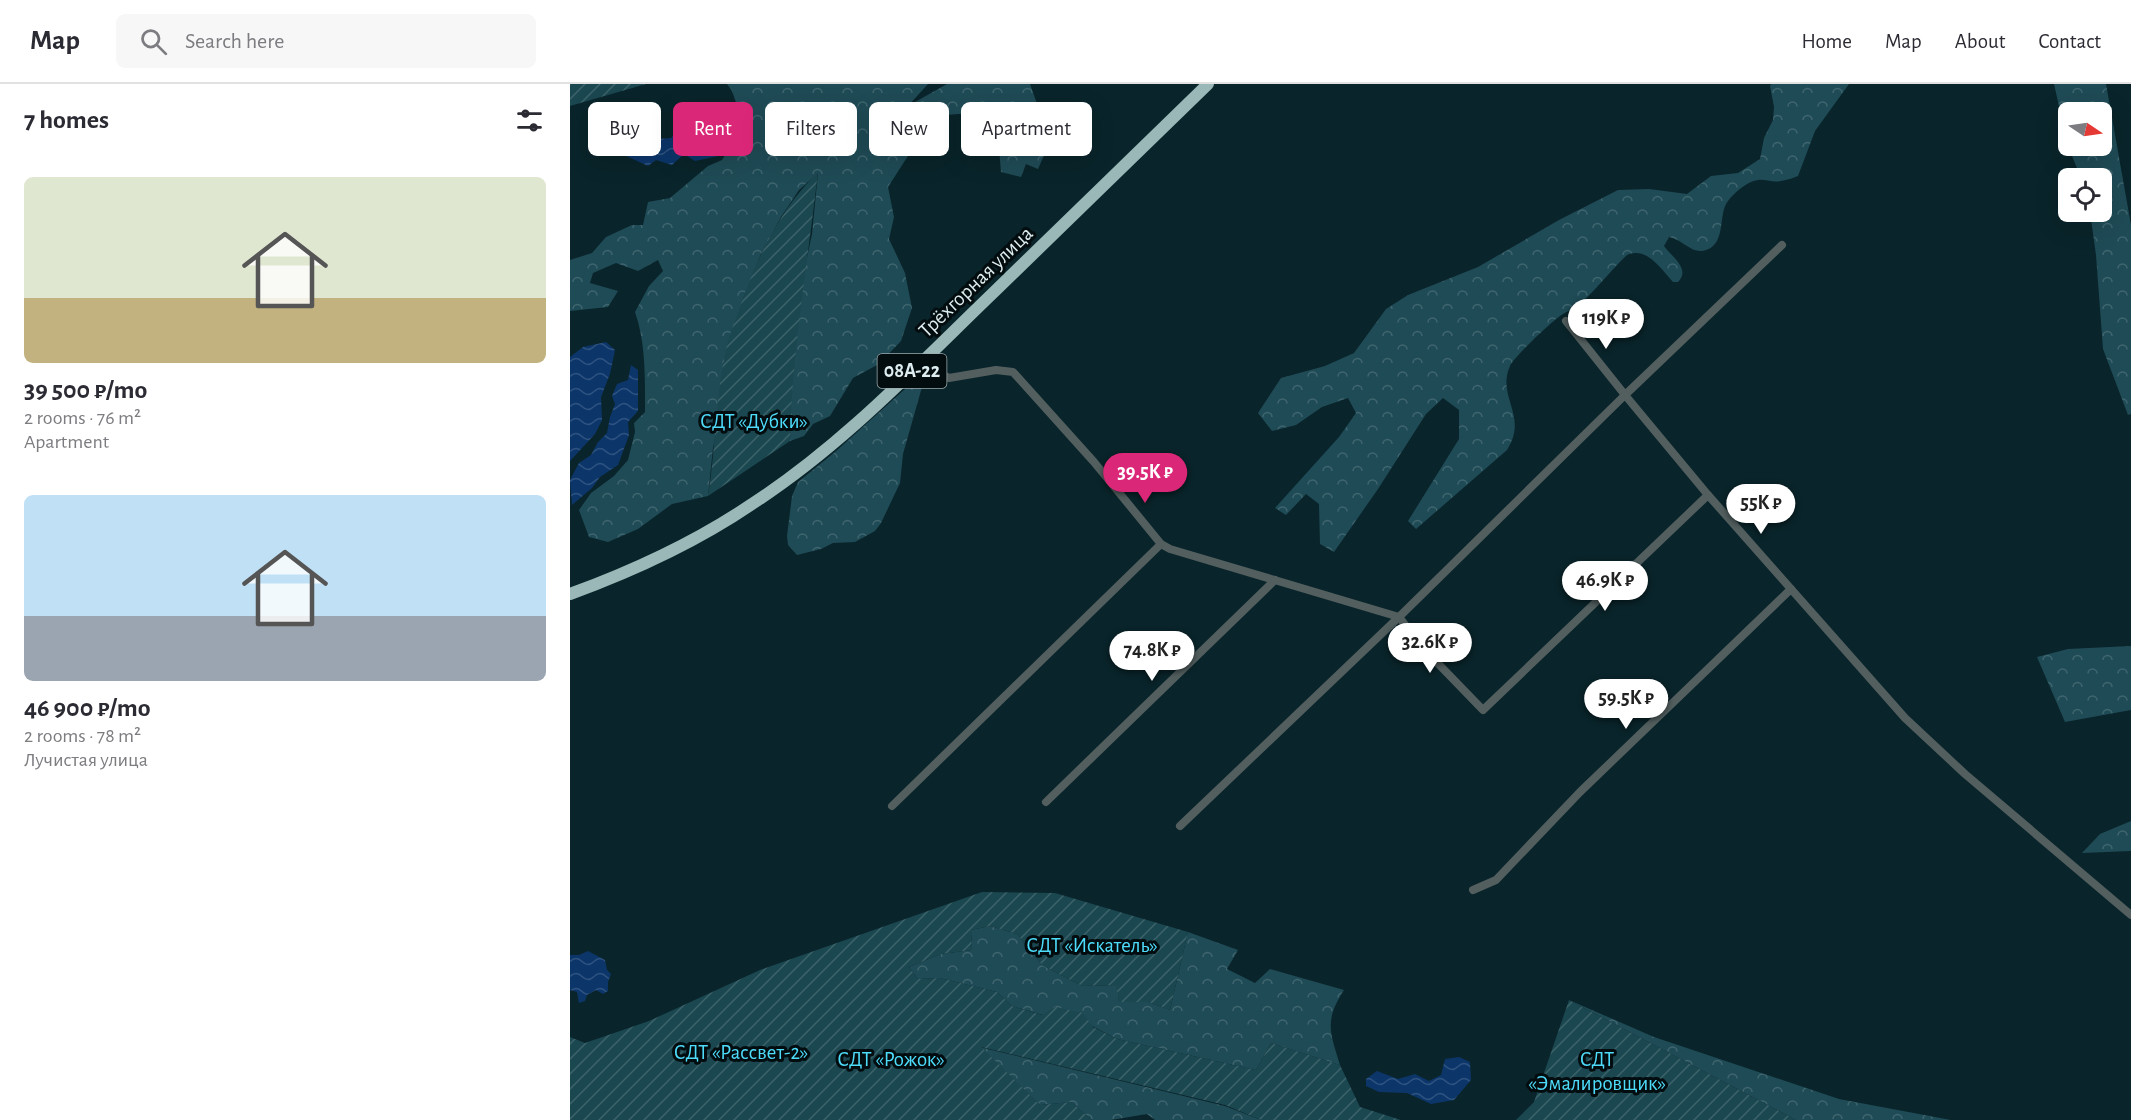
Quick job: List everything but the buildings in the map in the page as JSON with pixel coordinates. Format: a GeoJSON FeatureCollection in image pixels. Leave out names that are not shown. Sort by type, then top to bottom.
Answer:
{"type":"FeatureCollection","features":[{"type":"Feature","properties":{"kind":"highway","name":"Трёхгорная улица"},"geometry":{"type":"LineString","coordinates":[[570,594],[624,574],[678,547],[752,505],[829,446],[926,358],[1208,84]]}},
{"type":"Feature","properties":{"kind":"street"},"geometry":{"type":"LineString","coordinates":[[1180,826],[1399,617],[1782,244]]}},
{"type":"Feature","properties":{"kind":"street"},"geometry":{"type":"LineString","coordinates":[[1566,321],[1708,495],[1905,718],[1965,774],[2131,915]]}},
{"type":"Feature","properties":{"kind":"street"},"geometry":{"type":"LineString","coordinates":[[926,358],[936,372],[949,378],[1000,369],[1013,372],[1094,462],[1161,544],[1170,549],[1399,617],[1422,647],[1484,710],[1708,495]]}},
{"type":"Feature","properties":{"kind":"street"},"geometry":{"type":"LineString","coordinates":[[892,806],[1161,544]]}},
{"type":"Feature","properties":{"kind":"street"},"geometry":{"type":"LineString","coordinates":[[1046,802],[1275,580]]}},
{"type":"Feature","properties":{"kind":"street"},"geometry":{"type":"LineString","coordinates":[[1473,890],[1496,880],[1580,792],[1791,589]]}},
{"type":"Feature","properties":{"kind":"green space"},"geometry":{"type":"Polygon","coordinates":[[[570,84],[646,84],[570,106],[570,84]]]}},
{"type":"Feature","properties":{"kind":"green space"},"geometry":{"type":"Polygon","coordinates":[[[727,84],[928,84],[912,102],[869,102],[869,156],[908,156],[888,187],[894,217],[889,239],[905,273],[912,308],[901,341],[879,364],[853,378],[830,416],[813,424],[804,436],[790,441],[791,389],[803,277],[812,234],[818,173],[799,190],[781,217],[761,254],[742,301],[713,448],[708,496],[672,504],[638,529],[608,542],[589,537],[579,510],[591,493],[614,476],[628,460],[635,432],[634,423],[645,412],[643,349],[635,312],[649,286],[663,271],[658,260],[638,271],[616,263],[593,273],[590,283],[618,291],[608,307],[570,311],[570,260],[592,253],[606,237],[632,225],[643,225],[648,202],[670,198],[708,166],[722,160],[725,156],[753,156],[753,102],[736,102],[727,84]]]}},
{"type":"Feature","properties":{"kind":"green space"},"geometry":{"type":"Polygon","coordinates":[[[947,84],[1030,84],[1036,102],[961,102],[961,114],[949,115],[949,102],[915,102],[947,84]]]}},
{"type":"Feature","properties":{"kind":"green space"},"geometry":{"type":"Polygon","coordinates":[[[1771,84],[1849,84],[1815,131],[1798,176],[1778,181],[1758,180],[1737,191],[1725,207],[1719,237],[1710,248],[1698,251],[1669,237],[1664,246],[1681,268],[1681,277],[1678,282],[1673,282],[1647,256],[1634,253],[1627,255],[1581,303],[1558,317],[1518,355],[1510,366],[1507,387],[1515,427],[1507,450],[1416,529],[1408,521],[1459,439],[1459,410],[1443,398],[1426,414],[1334,552],[1320,544],[1319,504],[1306,494],[1286,515],[1275,508],[1339,437],[1356,413],[1348,398],[1322,407],[1296,425],[1272,431],[1258,413],[1281,378],[1325,366],[1354,353],[1386,309],[1408,295],[1478,267],[1559,220],[1618,190],[1649,189],[1687,194],[1711,176],[1738,173],[1760,159],[1764,138],[1773,120],[1771,84]]]}},
{"type":"Feature","properties":{"kind":"green space"},"geometry":{"type":"Polygon","coordinates":[[[2054,84],[2106,84],[2109,102],[2058,102],[2054,84]]]}},
{"type":"Feature","properties":{"kind":"green space"},"geometry":{"type":"Polygon","coordinates":[[[2112,118],[2131,225],[2131,414],[2128,415],[2103,349],[2091,222],[2112,222],[2112,168],[2077,168],[2072,156],[2112,156],[2112,118]]]}},
{"type":"Feature","properties":{"kind":"green space"},"geometry":{"type":"Polygon","coordinates":[[[1000,156],[1044,156],[1038,169],[1026,164],[1021,177],[1001,172],[1000,156]]]}},
{"type":"Feature","properties":{"kind":"green space","name":"СДТ «Дубки»"},"geometry":{"type":"Polygon","coordinates":[[[818,172],[797,339],[790,441],[708,496],[722,368],[731,332],[769,238],[791,203],[818,172]]]}},
{"type":"Feature","properties":{"kind":"green space"},"geometry":{"type":"Polygon","coordinates":[[[918,379],[922,387],[903,454],[900,483],[881,523],[875,531],[855,542],[833,543],[821,549],[797,555],[788,545],[787,536],[792,496],[798,482],[918,379]]]}},
{"type":"Feature","properties":{"kind":"green space"},"geometry":{"type":"Polygon","coordinates":[[[2131,646],[2131,710],[2065,722],[2037,657],[2068,649],[2131,646]]]}},
{"type":"Feature","properties":{"kind":"green space"},"geometry":{"type":"Polygon","coordinates":[[[2131,821],[2131,851],[2082,853],[2100,834],[2131,821]]]}},
{"type":"Feature","properties":{"kind":"green space"},"geometry":{"type":"Polygon","coordinates":[[[982,892],[1055,893],[1188,932],[1170,1010],[1148,1002],[1119,1002],[1116,985],[1082,986],[1042,965],[1017,934],[990,926],[971,930],[972,950],[941,954],[909,967],[918,979],[940,978],[997,992],[1012,1006],[1042,1015],[1056,1007],[1083,1013],[1093,1027],[1117,1039],[1256,1070],[1271,1043],[1340,1065],[1360,1107],[1401,1120],[1261,1120],[1225,1105],[981,1047],[1040,1105],[1071,1102],[1092,1120],[570,1120],[570,1037],[585,1043],[649,1021],[760,970],[982,892]]]}},
{"type":"Feature","properties":{"kind":"green space"},"geometry":{"type":"Polygon","coordinates":[[[990,926],[1017,934],[1042,965],[1082,986],[1117,985],[1119,1002],[1148,1002],[1170,1010],[1188,932],[1238,950],[1227,969],[1255,983],[1270,969],[1344,990],[1331,1019],[1332,1035],[1340,1065],[1271,1043],[1256,1070],[1117,1039],[1056,1007],[1043,1015],[1012,1006],[997,992],[940,978],[918,979],[909,967],[941,954],[972,950],[971,930],[990,926]]]}},
{"type":"Feature","properties":{"kind":"green space"},"geometry":{"type":"Polygon","coordinates":[[[1569,1000],[1654,1037],[1839,1099],[1951,1120],[1796,1120],[1569,1000]]]}},
{"type":"Feature","properties":{"kind":"green space","name":"СДТ «Эмалировщик»"},"geometry":{"type":"Polygon","coordinates":[[[1569,1000],[1796,1120],[1516,1120],[1534,1102],[1569,1000]]]}},
{"type":"Feature","properties":{"kind":"green space"},"geometry":{"type":"Polygon","coordinates":[[[979,1047],[1225,1106],[1261,1120],[1155,1120],[1147,1114],[1111,1120],[1092,1120],[1071,1102],[1040,1105],[979,1047]]]}},
{"type":"Feature","properties":{"kind":"water"},"geometry":{"type":"Polygon","coordinates":[[[673,136],[673,156],[682,156],[672,165],[656,160],[648,166],[626,156],[661,156],[661,139],[673,136]]]}},
{"type":"Feature","properties":{"kind":"water"},"geometry":{"type":"Polygon","coordinates":[[[687,156],[718,156],[695,161],[687,156]]]}},
{"type":"Feature","properties":{"kind":"water"},"geometry":{"type":"Polygon","coordinates":[[[606,342],[615,350],[610,374],[601,397],[602,420],[595,434],[570,461],[570,357],[583,347],[606,342]]]}},
{"type":"Feature","properties":{"kind":"water"},"geometry":{"type":"Polygon","coordinates":[[[631,365],[638,370],[638,411],[628,422],[629,435],[618,465],[600,477],[592,488],[572,505],[570,480],[579,463],[591,455],[598,442],[607,433],[615,404],[612,396],[617,384],[628,380],[631,365]]]}},
{"type":"Feature","properties":{"kind":"water"},"geometry":{"type":"Polygon","coordinates":[[[588,951],[605,960],[607,970],[611,974],[608,991],[603,994],[596,990],[587,995],[585,1001],[579,1003],[577,992],[570,990],[570,955],[579,955],[588,951]]]}},
{"type":"Feature","properties":{"kind":"water"},"geometry":{"type":"Polygon","coordinates":[[[1459,1057],[1470,1062],[1471,1080],[1454,1100],[1431,1104],[1407,1093],[1379,1092],[1366,1086],[1366,1079],[1377,1071],[1398,1079],[1415,1074],[1429,1081],[1441,1075],[1445,1059],[1459,1057]]]}},
{"type":"Feature","properties":{"kind":"park label","name":"СДТ «Искатель»"},"geometry":{"type":"Point","coordinates":[1092,945]}},
{"type":"Feature","properties":{"kind":"park label","name":"СДТ «Рассвет-2»"},"geometry":{"type":"Point","coordinates":[741,1052]}},
{"type":"Feature","properties":{"kind":"park label","name":"СДТ «Рожок»"},"geometry":{"type":"Point","coordinates":[891,1059]}}]}
